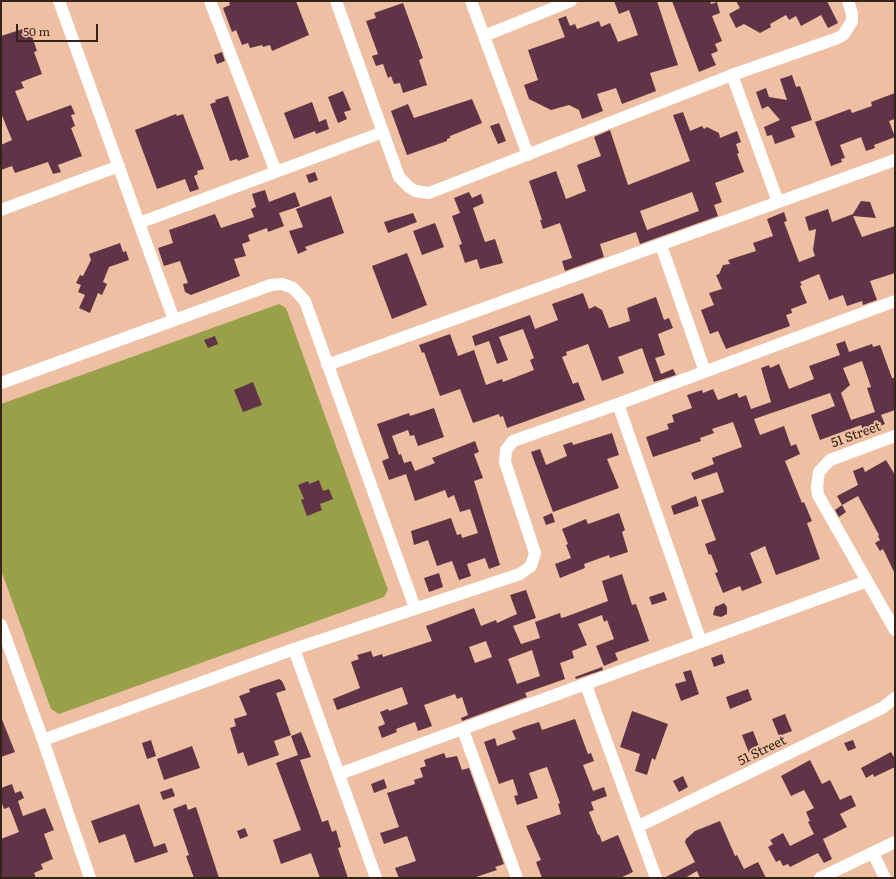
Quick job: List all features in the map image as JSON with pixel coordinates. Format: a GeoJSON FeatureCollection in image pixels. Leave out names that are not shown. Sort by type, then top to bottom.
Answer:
{"type":"FeatureCollection","features":[{"type":"Feature","properties":{"kind":"street"},"geometry":{"type":"LineString","coordinates":[[59,1],[174,320]]}},
{"type":"Feature","properties":{"kind":"street"},"geometry":{"type":"LineString","coordinates":[[210,1],[276,172]]}},
{"type":"Feature","properties":{"kind":"street"},"geometry":{"type":"LineString","coordinates":[[336,1],[399,177],[409,187],[422,192],[436,191],[732,75],[838,38],[844,34],[852,21],[852,13],[848,1]]}},
{"type":"Feature","properties":{"kind":"street"},"geometry":{"type":"LineString","coordinates":[[471,1],[528,155]]}},
{"type":"Feature","properties":{"kind":"street"},"geometry":{"type":"LineString","coordinates":[[484,36],[570,1]]}},
{"type":"Feature","properties":{"kind":"street"},"geometry":{"type":"LineString","coordinates":[[732,75],[778,202]]}},
{"type":"Feature","properties":{"kind":"street"},"geometry":{"type":"LineString","coordinates":[[139,223],[383,132]]}},
{"type":"Feature","properties":{"kind":"street"},"geometry":{"type":"LineString","coordinates":[[327,365],[895,160]]}},
{"type":"Feature","properties":{"kind":"street"},"geometry":{"type":"LineString","coordinates":[[1,210],[119,166]]}},
{"type":"Feature","properties":{"kind":"street"},"geometry":{"type":"LineString","coordinates":[[661,245],[705,372]]}},
{"type":"Feature","properties":{"kind":"street"},"geometry":{"type":"LineString","coordinates":[[1,383],[271,285],[288,286],[298,292],[304,301],[414,608]]}},
{"type":"Feature","properties":{"kind":"street"},"geometry":{"type":"LineString","coordinates":[[43,740],[294,649],[526,571],[534,560],[535,553],[505,462],[506,450],[513,440],[618,404],[895,302]]}},
{"type":"Feature","properties":{"kind":"street"},"geometry":{"type":"LineString","coordinates":[[618,404],[702,642]]}},
{"type":"Feature","properties":{"kind":"street","name":"51 Street"},"geometry":{"type":"LineString","coordinates":[[895,436],[830,460],[819,472],[817,479],[818,495],[895,630]]}},
{"type":"Feature","properties":{"kind":"street"},"geometry":{"type":"LineString","coordinates":[[339,774],[868,581]]}},
{"type":"Feature","properties":{"kind":"street"},"geometry":{"type":"LineString","coordinates":[[1,625],[43,740],[90,878]]}},
{"type":"Feature","properties":{"kind":"street"},"geometry":{"type":"LineString","coordinates":[[294,649],[376,878]]}},
{"type":"Feature","properties":{"kind":"street"},"geometry":{"type":"LineString","coordinates":[[586,685],[639,826],[656,878]]}},
{"type":"Feature","properties":{"kind":"street","name":"51 Street"},"geometry":{"type":"LineString","coordinates":[[639,826],[882,708],[895,698]]}},
{"type":"Feature","properties":{"kind":"street"},"geometry":{"type":"LineString","coordinates":[[463,730],[518,878]]}},
{"type":"Feature","properties":{"kind":"street"},"geometry":{"type":"LineString","coordinates":[[820,878],[895,842]]}},
{"type":"Feature","properties":{"kind":"street"},"geometry":{"type":"LineString","coordinates":[[873,853],[885,878]]}},
{"type":"Feature","properties":{"kind":"green space"},"geometry":{"type":"Polygon","coordinates":[[[279,304],[286,308],[388,590],[384,597],[59,714],[51,709],[1,570],[1,404],[279,304]]]}},
{"type":"Feature","properties":{"kind":"building"},"geometry":{"type":"Polygon","coordinates":[[[229,1],[296,1],[309,35],[272,51],[270,45],[250,48],[248,43],[242,45],[236,30],[232,32],[223,8],[230,5],[229,1]]]}},
{"type":"Feature","properties":{"kind":"building"},"geometry":{"type":"Polygon","coordinates":[[[614,1],[657,1],[678,65],[650,73],[656,91],[622,104],[616,88],[597,94],[603,111],[582,119],[579,110],[569,105],[551,110],[529,99],[524,85],[538,80],[528,50],[565,37],[558,19],[566,16],[570,26],[575,24],[577,29],[599,21],[601,27],[610,23],[618,42],[638,35],[629,10],[619,14],[614,1]]]}},
{"type":"Feature","properties":{"kind":"building"},"geometry":{"type":"Polygon","coordinates":[[[672,1],[710,1],[711,4],[717,2],[720,13],[712,16],[722,41],[715,44],[718,51],[711,54],[716,65],[699,72],[672,1]]]}},
{"type":"Feature","properties":{"kind":"building"},"geometry":{"type":"Polygon","coordinates":[[[736,1],[827,1],[838,23],[828,28],[821,15],[801,26],[796,16],[789,20],[786,15],[770,24],[771,27],[760,33],[744,24],[736,28],[729,14],[740,8],[736,1]]]}},
{"type":"Feature","properties":{"kind":"building"},"geometry":{"type":"Polygon","coordinates":[[[403,3],[423,58],[419,60],[427,85],[403,93],[400,83],[394,84],[391,76],[388,78],[383,64],[376,66],[372,56],[378,54],[366,21],[376,18],[374,13],[403,3]]]}},
{"type":"Feature","properties":{"kind":"building"},"geometry":{"type":"Polygon","coordinates":[[[29,27],[37,51],[34,52],[42,74],[21,82],[24,88],[15,91],[27,121],[71,105],[75,114],[71,115],[75,126],[71,128],[82,156],[58,165],[61,172],[53,174],[48,162],[15,173],[12,166],[1,170],[1,145],[12,140],[1,113],[1,36],[29,27]]]}},
{"type":"Feature","properties":{"kind":"building"},"geometry":{"type":"Polygon","coordinates":[[[222,52],[225,61],[217,64],[214,55],[222,52]]]}},
{"type":"Feature","properties":{"kind":"building"},"geometry":{"type":"Polygon","coordinates":[[[792,75],[796,87],[800,86],[812,120],[791,127],[795,137],[775,144],[772,135],[767,136],[764,127],[780,120],[768,106],[762,109],[756,92],[766,88],[769,97],[787,100],[780,79],[792,75]]]}},
{"type":"Feature","properties":{"kind":"building"},"geometry":{"type":"Polygon","coordinates":[[[343,91],[351,110],[344,112],[347,119],[338,123],[328,97],[343,91]]]}},
{"type":"Feature","properties":{"kind":"building"},"geometry":{"type":"Polygon","coordinates":[[[895,93],[895,119],[889,121],[895,137],[874,145],[875,148],[866,151],[861,137],[840,145],[845,158],[841,159],[842,162],[831,166],[815,122],[850,109],[852,113],[872,106],[871,102],[895,93]]]}},
{"type":"Feature","properties":{"kind":"building"},"geometry":{"type":"Polygon","coordinates":[[[228,96],[249,157],[238,161],[237,159],[230,161],[210,104],[216,102],[215,100],[228,96]]]}},
{"type":"Feature","properties":{"kind":"building"},"geometry":{"type":"Polygon","coordinates":[[[472,99],[482,123],[450,136],[447,141],[407,155],[391,111],[408,104],[414,118],[472,99]]]}},
{"type":"Feature","properties":{"kind":"building"},"geometry":{"type":"Polygon","coordinates":[[[312,102],[319,122],[326,119],[329,129],[316,134],[315,131],[294,139],[284,113],[312,102]]]}},
{"type":"Feature","properties":{"kind":"building"},"geometry":{"type":"Polygon","coordinates":[[[683,112],[690,131],[702,126],[704,129],[707,127],[719,133],[720,138],[737,131],[741,142],[736,144],[739,153],[737,154],[744,172],[715,183],[722,202],[714,205],[718,216],[640,244],[636,232],[600,244],[604,257],[565,271],[562,261],[572,258],[560,223],[543,229],[540,220],[542,220],[529,181],[556,171],[566,199],[586,191],[577,165],[601,156],[594,137],[610,130],[628,185],[690,161],[673,115],[683,112]],[[692,192],[640,211],[647,230],[699,211],[692,192]]]}},
{"type":"Feature","properties":{"kind":"building"},"geometry":{"type":"Polygon","coordinates":[[[176,114],[177,116],[183,114],[204,169],[197,171],[198,174],[194,176],[199,189],[190,192],[185,179],[157,189],[135,130],[176,114]]]}},
{"type":"Feature","properties":{"kind":"building"},"geometry":{"type":"Polygon","coordinates":[[[499,123],[506,141],[498,144],[490,126],[499,123]]]}},
{"type":"Feature","properties":{"kind":"building"},"geometry":{"type":"Polygon","coordinates":[[[315,172],[318,180],[309,183],[306,175],[315,172]]]}},
{"type":"Feature","properties":{"kind":"building"},"geometry":{"type":"Polygon","coordinates":[[[265,190],[269,202],[295,192],[300,206],[279,213],[284,226],[268,232],[267,228],[248,235],[250,241],[242,244],[246,256],[234,259],[240,276],[191,295],[185,292],[183,284],[188,283],[180,261],[164,266],[158,248],[173,243],[169,230],[215,214],[221,228],[254,217],[251,209],[256,207],[252,194],[265,190]]]}},
{"type":"Feature","properties":{"kind":"building"},"geometry":{"type":"Polygon","coordinates":[[[469,192],[472,198],[481,194],[484,203],[473,208],[485,242],[495,239],[503,263],[480,269],[477,259],[465,263],[459,245],[462,244],[452,216],[460,213],[454,198],[469,192]]]}},
{"type":"Feature","properties":{"kind":"building"},"geometry":{"type":"Polygon","coordinates":[[[331,196],[344,233],[305,247],[307,250],[298,254],[289,231],[303,227],[296,209],[331,196]]]}},
{"type":"Feature","properties":{"kind":"building"},"geometry":{"type":"Polygon","coordinates":[[[861,201],[870,202],[876,218],[853,216],[862,237],[895,226],[895,273],[870,281],[877,300],[863,305],[862,301],[847,306],[843,295],[829,300],[819,274],[800,282],[802,285],[800,286],[807,303],[791,309],[792,313],[786,315],[790,326],[726,349],[718,331],[710,334],[701,310],[714,305],[709,293],[722,289],[716,275],[719,274],[723,265],[730,264],[728,260],[756,251],[753,243],[773,236],[767,219],[784,212],[787,221],[784,222],[799,262],[815,256],[813,250],[816,229],[809,231],[805,217],[828,209],[832,222],[853,214],[861,201]]]}},
{"type":"Feature","properties":{"kind":"building"},"geometry":{"type":"Polygon","coordinates":[[[413,213],[417,222],[388,233],[384,222],[413,213]]]}},
{"type":"Feature","properties":{"kind":"building"},"geometry":{"type":"Polygon","coordinates":[[[435,223],[444,247],[422,255],[413,231],[435,223]]]}},
{"type":"Feature","properties":{"kind":"building"},"geometry":{"type":"Polygon","coordinates":[[[120,243],[123,252],[126,251],[129,260],[109,267],[103,282],[107,284],[102,295],[98,293],[90,313],[79,308],[85,295],[78,292],[81,285],[76,283],[80,275],[83,276],[91,260],[89,254],[120,243]]]}},
{"type":"Feature","properties":{"kind":"building"},"geometry":{"type":"Polygon","coordinates":[[[407,253],[427,305],[392,319],[372,266],[407,253]]]}},
{"type":"Feature","properties":{"kind":"building"},"geometry":{"type":"Polygon","coordinates":[[[583,293],[589,309],[595,306],[602,310],[609,328],[630,321],[627,308],[656,297],[664,320],[669,318],[673,328],[658,334],[665,355],[655,358],[661,374],[673,369],[676,375],[654,382],[642,348],[618,357],[624,373],[602,381],[588,344],[566,352],[567,355],[562,357],[573,384],[578,382],[585,400],[507,428],[503,416],[500,417],[499,414],[473,423],[460,389],[440,396],[424,352],[422,353],[419,345],[450,334],[458,356],[474,350],[486,385],[502,379],[503,382],[534,370],[530,360],[534,358],[523,329],[499,337],[508,360],[497,364],[489,341],[475,346],[472,336],[530,315],[535,329],[558,320],[552,304],[583,293]]]}},
{"type":"Feature","properties":{"kind":"building"},"geometry":{"type":"Polygon","coordinates":[[[215,336],[218,344],[208,348],[204,340],[215,336]]]}},
{"type":"Feature","properties":{"kind":"building"},"geometry":{"type":"Polygon","coordinates":[[[845,341],[849,352],[872,344],[873,347],[880,345],[892,378],[895,378],[895,410],[881,415],[885,424],[864,432],[861,425],[820,440],[811,415],[835,406],[830,393],[754,419],[760,435],[784,426],[791,446],[796,444],[800,454],[785,461],[802,503],[804,502],[812,521],[807,523],[820,559],[776,575],[765,546],[750,553],[762,583],[742,591],[740,586],[723,593],[715,573],[718,572],[711,554],[709,555],[705,544],[716,540],[701,500],[724,492],[717,472],[694,480],[691,473],[714,464],[712,458],[742,447],[733,422],[712,429],[714,433],[700,438],[701,441],[653,457],[646,437],[669,429],[667,424],[674,422],[672,415],[692,408],[687,395],[702,390],[703,393],[713,389],[718,400],[737,393],[739,398],[746,395],[751,409],[771,402],[761,368],[769,365],[770,368],[779,364],[789,389],[814,379],[809,366],[840,355],[836,344],[845,341]],[[862,361],[843,368],[850,385],[841,393],[851,420],[875,412],[867,388],[871,387],[862,361]]]}},
{"type":"Feature","properties":{"kind":"building"},"geometry":{"type":"Polygon","coordinates":[[[253,382],[262,405],[243,412],[234,390],[253,382]]]}},
{"type":"Feature","properties":{"kind":"building"},"geometry":{"type":"Polygon","coordinates":[[[434,408],[444,437],[418,446],[414,435],[410,436],[408,430],[392,436],[399,455],[401,454],[404,463],[411,461],[415,471],[435,463],[432,458],[475,441],[479,452],[474,454],[483,478],[474,481],[500,565],[489,569],[485,558],[467,564],[471,576],[459,580],[452,561],[437,566],[428,540],[414,545],[411,531],[451,518],[457,535],[461,534],[462,538],[478,533],[470,509],[460,512],[454,495],[448,498],[445,490],[415,501],[406,474],[389,480],[382,461],[389,458],[377,424],[409,413],[410,416],[434,408]]]}},
{"type":"Feature","properties":{"kind":"building"},"geometry":{"type":"Polygon","coordinates":[[[612,433],[619,455],[607,459],[619,488],[553,512],[531,452],[540,449],[546,465],[567,456],[563,445],[572,442],[573,445],[612,433]]]}},
{"type":"Feature","properties":{"kind":"building"},"geometry":{"type":"Polygon","coordinates":[[[886,460],[895,475],[895,574],[883,549],[880,551],[875,543],[880,540],[879,535],[858,496],[842,505],[837,496],[858,485],[853,471],[863,467],[865,472],[886,460]]]}},
{"type":"Feature","properties":{"kind":"building"},"geometry":{"type":"Polygon","coordinates":[[[319,480],[323,491],[329,489],[333,499],[320,504],[322,510],[307,516],[301,500],[304,499],[298,485],[308,481],[309,484],[319,480]]]}},
{"type":"Feature","properties":{"kind":"building"},"geometry":{"type":"Polygon","coordinates":[[[696,496],[699,506],[674,515],[671,506],[696,496]]]}},
{"type":"Feature","properties":{"kind":"building"},"geometry":{"type":"Polygon","coordinates":[[[842,505],[846,512],[839,517],[835,510],[842,505]]]}},
{"type":"Feature","properties":{"kind":"building"},"geometry":{"type":"Polygon","coordinates":[[[552,513],[555,522],[546,525],[543,517],[552,513]]]}},
{"type":"Feature","properties":{"kind":"building"},"geometry":{"type":"Polygon","coordinates":[[[619,513],[625,530],[622,532],[628,552],[610,558],[609,555],[584,564],[585,568],[560,578],[555,564],[571,558],[566,545],[568,544],[562,529],[586,519],[588,524],[619,513]]]}},
{"type":"Feature","properties":{"kind":"building"},"geometry":{"type":"Polygon","coordinates":[[[439,573],[443,587],[429,592],[424,578],[439,573]]]}},
{"type":"Feature","properties":{"kind":"building"},"geometry":{"type":"Polygon","coordinates":[[[622,574],[632,605],[636,604],[649,641],[615,653],[618,660],[604,666],[596,646],[614,639],[607,620],[604,622],[602,615],[578,624],[587,645],[572,651],[574,658],[560,663],[565,679],[525,693],[527,697],[462,721],[461,718],[468,715],[462,697],[457,699],[455,694],[424,705],[432,726],[418,731],[415,722],[396,729],[397,732],[382,738],[378,727],[385,724],[380,712],[388,709],[389,711],[408,704],[402,687],[337,710],[333,699],[360,688],[351,662],[359,659],[357,655],[371,651],[373,657],[382,654],[383,657],[432,641],[426,626],[474,608],[481,626],[496,620],[497,623],[517,614],[510,595],[526,590],[536,618],[513,626],[521,644],[540,638],[535,622],[560,613],[561,618],[565,617],[608,601],[602,581],[622,574]],[[486,641],[469,647],[475,663],[492,657],[486,641]],[[532,650],[508,659],[517,684],[540,676],[532,650]]]}},
{"type":"Feature","properties":{"kind":"building"},"geometry":{"type":"Polygon","coordinates":[[[664,592],[667,600],[652,605],[649,597],[664,592]]]}},
{"type":"Feature","properties":{"kind":"building"},"geometry":{"type":"Polygon","coordinates":[[[724,603],[727,607],[727,614],[721,617],[713,615],[715,607],[724,603]]]}},
{"type":"Feature","properties":{"kind":"building"},"geometry":{"type":"Polygon","coordinates":[[[722,654],[725,663],[714,667],[711,658],[722,654]]]}},
{"type":"Feature","properties":{"kind":"building"},"geometry":{"type":"Polygon","coordinates":[[[602,667],[603,670],[576,679],[575,677],[602,667]]]}},
{"type":"Feature","properties":{"kind":"building"},"geometry":{"type":"Polygon","coordinates":[[[691,670],[699,694],[681,701],[675,684],[686,681],[683,672],[691,670]]]}},
{"type":"Feature","properties":{"kind":"building"},"geometry":{"type":"Polygon","coordinates":[[[279,679],[282,681],[286,690],[276,693],[291,735],[274,741],[279,755],[248,766],[243,752],[238,754],[230,728],[236,726],[234,719],[247,715],[239,696],[250,692],[249,689],[279,679]]]}},
{"type":"Feature","properties":{"kind":"building"},"geometry":{"type":"Polygon","coordinates":[[[748,689],[752,700],[730,709],[726,697],[748,689]]]}},
{"type":"Feature","properties":{"kind":"building"},"geometry":{"type":"Polygon","coordinates":[[[632,711],[668,724],[655,760],[652,758],[647,775],[635,771],[640,754],[620,747],[632,711]]]}},
{"type":"Feature","properties":{"kind":"building"},"geometry":{"type":"Polygon","coordinates":[[[785,714],[792,731],[779,736],[772,719],[785,714]]]}},
{"type":"Feature","properties":{"kind":"building"},"geometry":{"type":"Polygon","coordinates":[[[1,717],[15,752],[1,757],[1,717]]]}},
{"type":"Feature","properties":{"kind":"building"},"geometry":{"type":"Polygon","coordinates":[[[575,719],[588,754],[591,753],[594,761],[583,765],[593,791],[604,787],[607,796],[591,802],[594,810],[589,812],[602,842],[618,835],[633,872],[620,878],[542,878],[536,862],[541,860],[526,826],[561,814],[558,804],[560,803],[547,767],[529,773],[538,798],[517,805],[514,796],[518,795],[513,779],[499,784],[484,742],[495,738],[497,746],[516,739],[512,731],[523,727],[539,722],[542,730],[575,719]]]}},
{"type":"Feature","properties":{"kind":"building"},"geometry":{"type":"Polygon","coordinates":[[[753,731],[760,749],[749,753],[742,735],[753,731]]]}},
{"type":"Feature","properties":{"kind":"building"},"geometry":{"type":"Polygon","coordinates":[[[301,732],[311,757],[300,760],[322,822],[328,820],[332,832],[336,830],[341,847],[338,848],[348,878],[320,878],[311,853],[281,864],[273,840],[301,830],[276,763],[298,755],[291,736],[301,732]]]}},
{"type":"Feature","properties":{"kind":"building"},"geometry":{"type":"Polygon","coordinates":[[[151,740],[156,756],[147,759],[142,743],[151,740]]]}},
{"type":"Feature","properties":{"kind":"building"},"geometry":{"type":"Polygon","coordinates":[[[853,740],[856,748],[848,751],[844,743],[853,740]]]}},
{"type":"Feature","properties":{"kind":"building"},"geometry":{"type":"Polygon","coordinates":[[[192,746],[200,768],[164,780],[157,759],[192,746]]]}},
{"type":"Feature","properties":{"kind":"building"},"geometry":{"type":"Polygon","coordinates":[[[891,752],[895,759],[895,767],[874,777],[873,774],[866,778],[861,768],[891,752]]]}},
{"type":"Feature","properties":{"kind":"building"},"geometry":{"type":"Polygon","coordinates":[[[444,753],[446,758],[457,756],[462,770],[469,768],[504,864],[495,867],[497,870],[473,878],[399,878],[395,868],[416,861],[407,836],[384,844],[380,833],[399,827],[387,793],[415,784],[414,780],[423,777],[420,768],[426,766],[424,760],[444,753]]]}},
{"type":"Feature","properties":{"kind":"building"},"geometry":{"type":"Polygon","coordinates":[[[810,760],[822,784],[830,780],[840,800],[851,795],[856,806],[840,814],[847,827],[823,839],[832,859],[824,863],[818,853],[790,867],[788,864],[783,866],[780,860],[776,862],[768,847],[773,844],[770,840],[783,833],[790,846],[814,834],[808,822],[810,821],[806,812],[814,808],[804,790],[791,796],[781,776],[810,760]]]}},
{"type":"Feature","properties":{"kind":"building"},"geometry":{"type":"Polygon","coordinates":[[[683,776],[688,787],[679,792],[673,781],[683,776]]]}},
{"type":"Feature","properties":{"kind":"building"},"geometry":{"type":"Polygon","coordinates":[[[384,779],[387,788],[374,793],[371,784],[384,779]]]}},
{"type":"Feature","properties":{"kind":"building"},"geometry":{"type":"Polygon","coordinates":[[[12,784],[15,793],[21,791],[24,798],[18,801],[23,816],[45,808],[54,830],[44,834],[53,859],[41,864],[43,869],[34,873],[36,878],[1,878],[1,839],[19,832],[9,807],[4,809],[1,801],[1,788],[12,784]]]}},
{"type":"Feature","properties":{"kind":"building"},"geometry":{"type":"Polygon","coordinates":[[[172,788],[175,796],[163,800],[160,792],[172,788]]]}},
{"type":"Feature","properties":{"kind":"building"},"geometry":{"type":"Polygon","coordinates":[[[139,804],[154,847],[165,843],[168,852],[135,863],[125,834],[99,843],[91,821],[139,804]]]}},
{"type":"Feature","properties":{"kind":"building"},"geometry":{"type":"Polygon","coordinates":[[[186,804],[188,810],[196,807],[219,878],[194,878],[186,856],[189,855],[173,809],[186,804]]]}},
{"type":"Feature","properties":{"kind":"building"},"geometry":{"type":"Polygon","coordinates":[[[720,821],[735,856],[737,855],[744,869],[758,862],[766,878],[700,878],[697,871],[685,878],[664,878],[695,862],[685,842],[686,839],[695,831],[720,821]]]}},
{"type":"Feature","properties":{"kind":"building"},"geometry":{"type":"Polygon","coordinates":[[[245,828],[248,836],[240,839],[237,831],[245,828]]]}}]}
